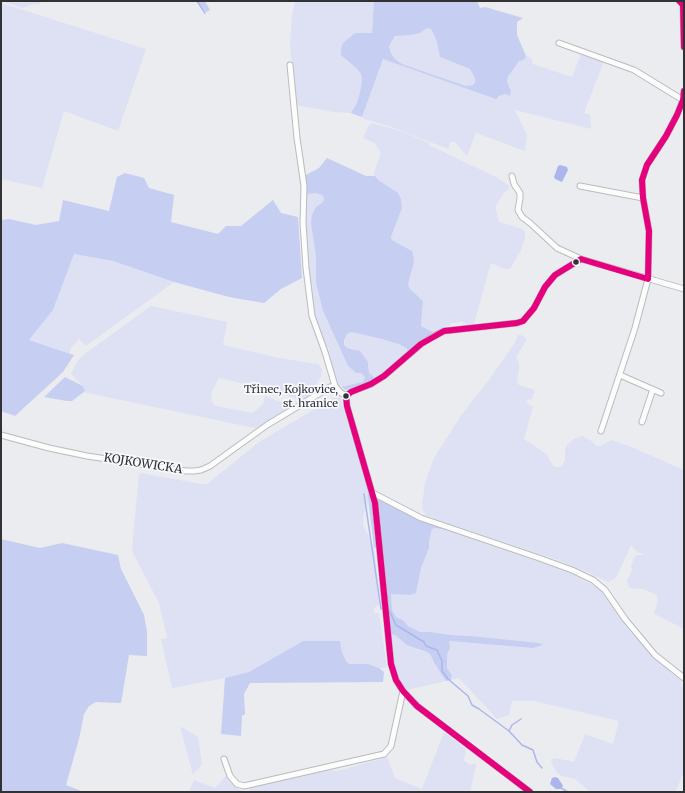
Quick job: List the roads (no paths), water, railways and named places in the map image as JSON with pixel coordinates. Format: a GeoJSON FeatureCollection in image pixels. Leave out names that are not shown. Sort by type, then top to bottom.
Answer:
{"type":"FeatureCollection","features":[{"type":"Feature","properties":{"kind":"street"},"geometry":{"type":"LineString","coordinates":[[682,4],[684,47]]}},
{"type":"Feature","properties":{"kind":"street"},"geometry":{"type":"LineString","coordinates":[[559,43],[634,70],[683,100]]}},
{"type":"Feature","properties":{"kind":"street"},"geometry":{"type":"LineString","coordinates":[[290,65],[297,138],[304,186],[303,230],[312,316],[335,386],[346,396]]}},
{"type":"Feature","properties":{"kind":"street"},"geometry":{"type":"LineString","coordinates":[[601,431],[635,328],[648,279],[649,230],[642,180],[647,165],[666,136],[677,115],[683,100],[684,90]]}},
{"type":"Feature","properties":{"kind":"street"},"geometry":{"type":"LineString","coordinates":[[512,176],[514,184],[520,194],[518,210],[522,217],[557,248],[581,259],[684,289]]}},
{"type":"Feature","properties":{"kind":"street"},"geometry":{"type":"LineString","coordinates":[[580,186],[644,198]]}},
{"type":"Feature","properties":{"kind":"street"},"geometry":{"type":"LineString","coordinates":[[346,396],[350,392],[371,384],[384,376],[421,344],[444,331],[518,323],[523,321],[534,308],[545,287],[555,275],[581,259]]}},
{"type":"Feature","properties":{"kind":"street"},"geometry":{"type":"LineString","coordinates":[[620,375],[661,393]]}},
{"type":"Feature","properties":{"kind":"street","name":"KOJKOWICKA"},"geometry":{"type":"LineString","coordinates":[[1,435],[49,448],[87,456],[186,471],[201,470],[210,466],[268,425],[330,387],[335,386]]}},
{"type":"Feature","properties":{"kind":"street"},"geometry":{"type":"LineString","coordinates":[[642,422],[653,389]]}},
{"type":"Feature","properties":{"kind":"street"},"geometry":{"type":"LineString","coordinates":[[346,396],[347,406],[373,493],[391,664],[396,680],[403,691],[417,706],[530,792]]}},
{"type":"Feature","properties":{"kind":"street"},"geometry":{"type":"LineString","coordinates":[[373,493],[421,518],[539,558],[572,570],[593,580],[605,590],[625,619],[655,655],[684,678]]}},
{"type":"Feature","properties":{"kind":"street"},"geometry":{"type":"LineString","coordinates":[[224,759],[230,776],[237,784],[244,786],[384,754],[391,746],[403,691]]}},
{"type":"Feature","properties":{"kind":"waterway"},"geometry":{"type":"LineString","coordinates":[[197,1],[205,13]]}},
{"type":"Feature","properties":{"kind":"waterway"},"geometry":{"type":"LineString","coordinates":[[364,494],[381,609]]}},
{"type":"Feature","properties":{"kind":"waterway"},"geometry":{"type":"LineString","coordinates":[[389,610],[396,625],[424,642],[426,646],[437,650],[442,661],[442,671],[448,679],[468,696],[472,705],[509,731],[522,745],[533,750],[537,762],[542,768]]}},
{"type":"Feature","properties":{"kind":"waterway"},"geometry":{"type":"LineString","coordinates":[[509,731],[512,725],[521,719]]}},
{"type":"Feature","properties":{"kind":"waterway"},"geometry":{"type":"LineString","coordinates":[[561,788],[568,792]]}},
{"type":"Feature","properties":{"kind":"place","name":"Třinec, Kojkovice, st. hranice"},"geometry":{"type":"Point","coordinates":[346,396]}}]}
